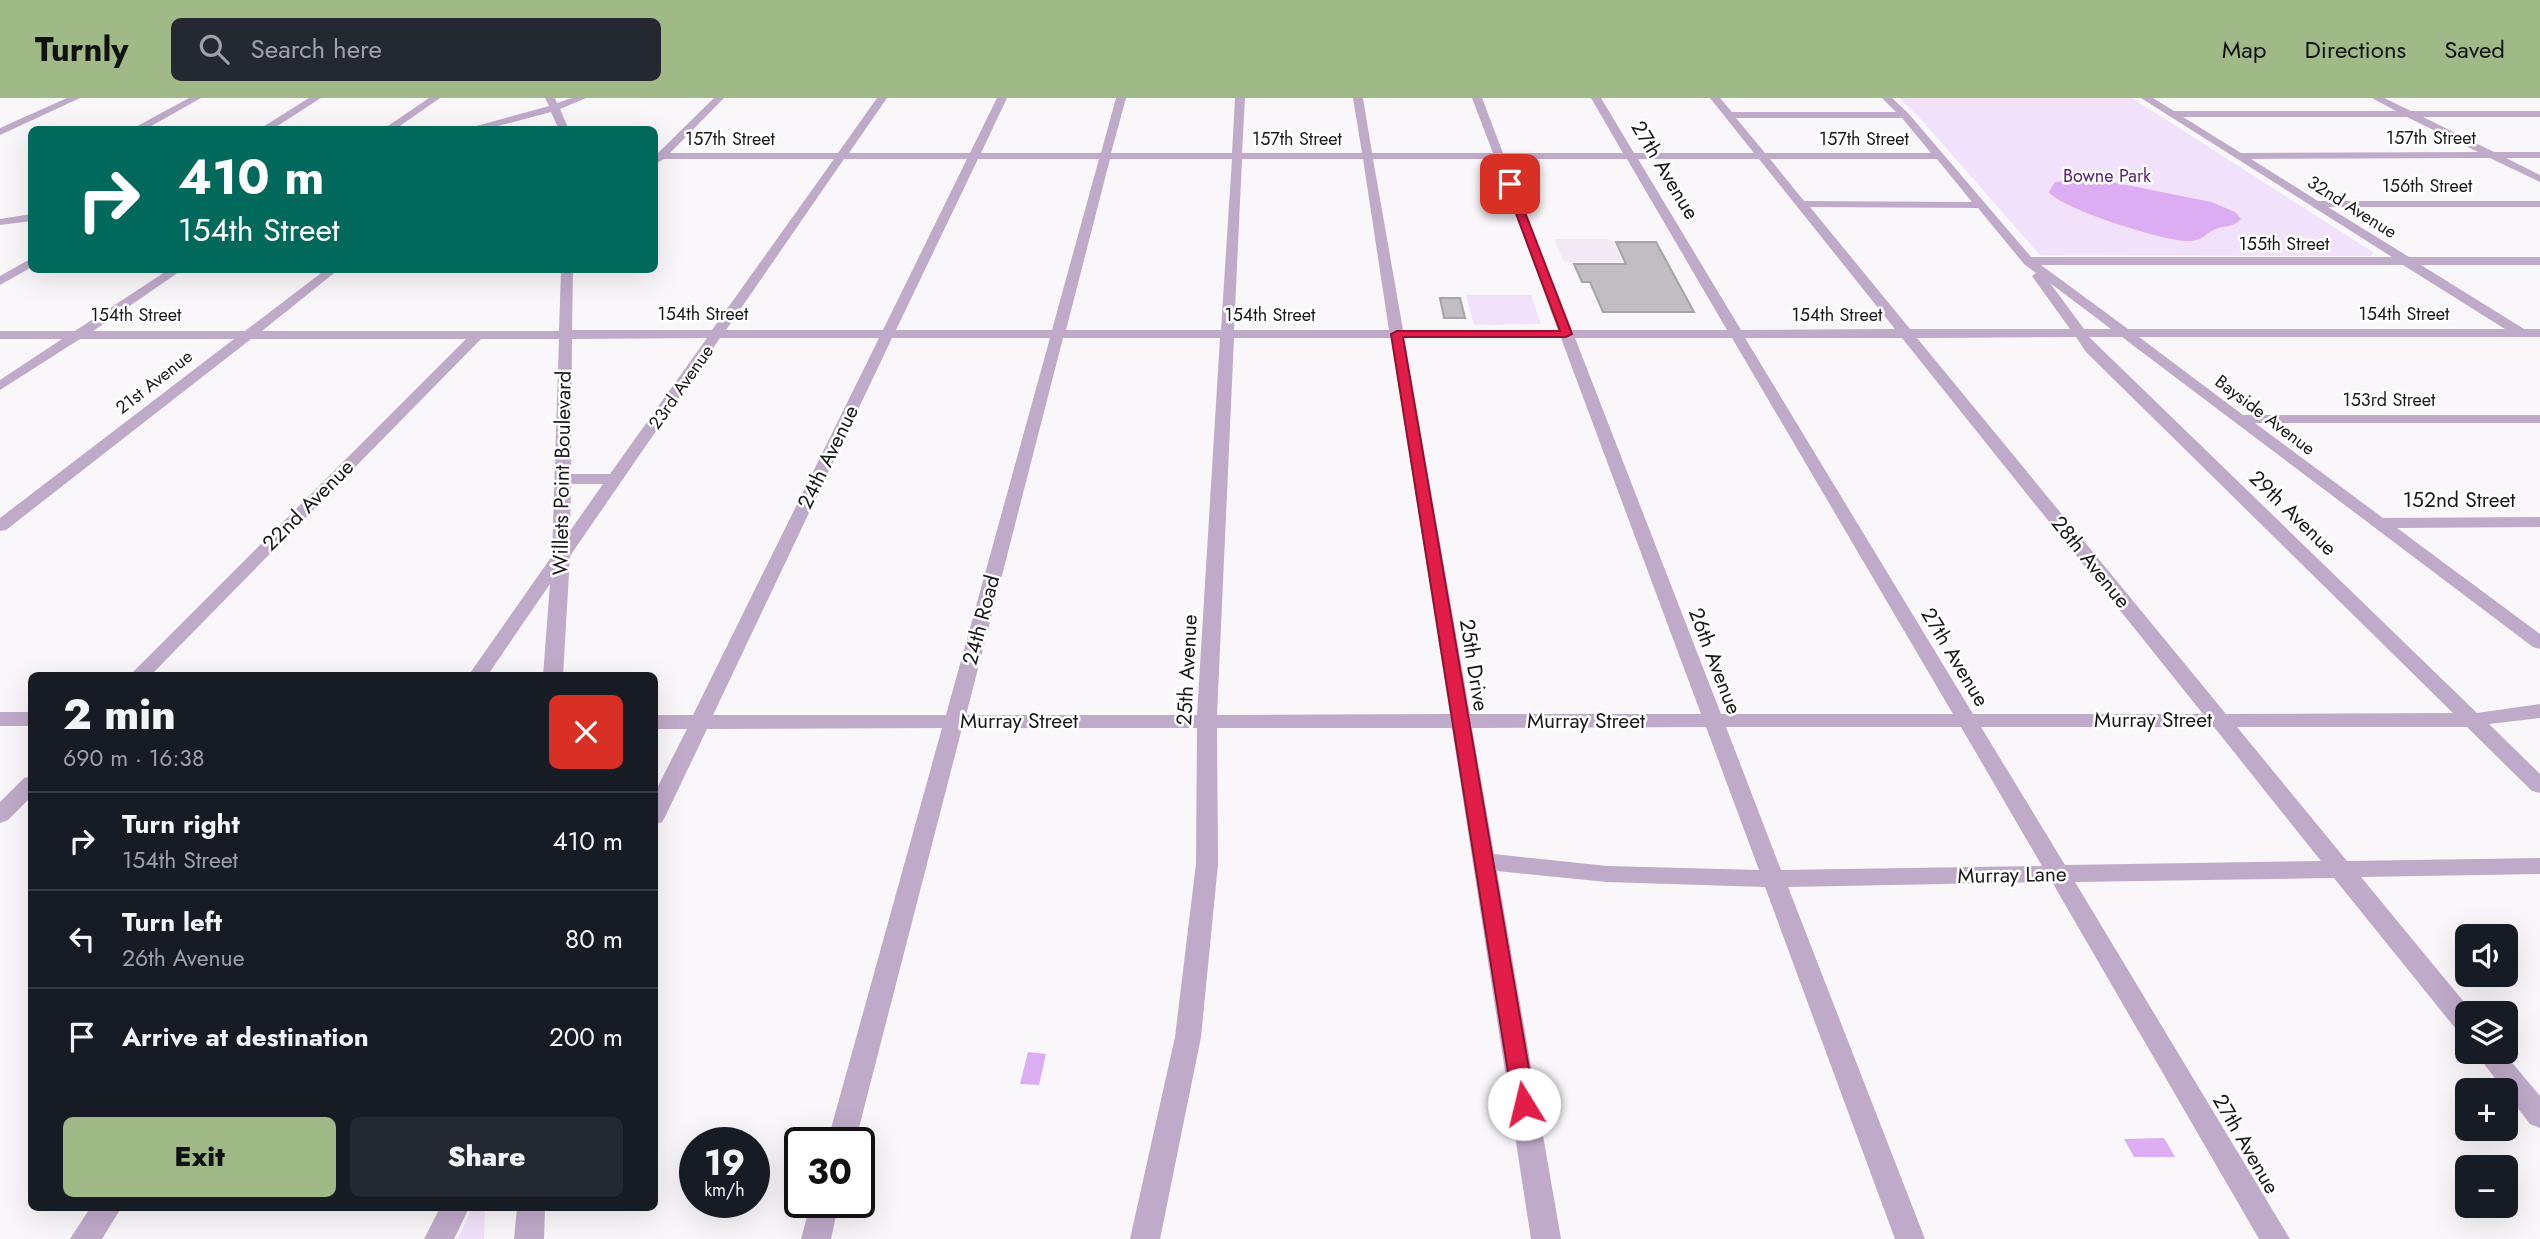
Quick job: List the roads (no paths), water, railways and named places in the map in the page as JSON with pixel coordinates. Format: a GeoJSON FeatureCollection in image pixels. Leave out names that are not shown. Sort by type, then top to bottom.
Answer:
{"type":"FeatureCollection","features":[{"type":"Feature","properties":{"kind":"street"},"geometry":{"type":"LineString","coordinates":[[0,132],[75,98]]}},
{"type":"Feature","properties":{"kind":"street"},"geometry":{"type":"LineString","coordinates":[[143,126],[196,98]]}},
{"type":"Feature","properties":{"kind":"street"},"geometry":{"type":"LineString","coordinates":[[269,126],[316,98]]}},
{"type":"Feature","properties":{"kind":"street"},"geometry":{"type":"LineString","coordinates":[[393,126],[435,98]]}},
{"type":"Feature","properties":{"kind":"street"},"geometry":{"type":"LineString","coordinates":[[485,126],[534,115],[552,103],[581,98]]}},
{"type":"Feature","properties":{"kind":"street"},"geometry":{"type":"LineString","coordinates":[[658,156],[719,98]]}},
{"type":"Feature","properties":{"kind":"street","name":"23rd Avenue"},"geometry":{"type":"LineString","coordinates":[[480,672],[882,98]]}},
{"type":"Feature","properties":{"kind":"street","name":"24th Avenue"},"geometry":{"type":"LineString","coordinates":[[658,809],[1002,98]]}},
{"type":"Feature","properties":{"kind":"street","name":"24th Road"},"geometry":{"type":"LineString","coordinates":[[845,1127],[1121,98]]}},
{"type":"Feature","properties":{"kind":"street","name":"25th Avenue"},"geometry":{"type":"LineString","coordinates":[[1144,1239],[1188,1037],[1207,864],[1207,721],[1240,98]]}},
{"type":"Feature","properties":{"kind":"street","name":"25th Drive"},"geometry":{"type":"LineString","coordinates":[[1359,98],[1546,1239]]}},
{"type":"Feature","properties":{"kind":"street","name":"26th Avenue"},"geometry":{"type":"LineString","coordinates":[[1477,98],[1910,1239]]}},
{"type":"Feature","properties":{"kind":"street","name":"27th Avenue"},"geometry":{"type":"LineString","coordinates":[[1596,98],[1966,720],[2061,874],[2275,1239]]}},
{"type":"Feature","properties":{"kind":"street","name":"28th Avenue"},"geometry":{"type":"LineString","coordinates":[[1715,98],[2455,1010]]}},
{"type":"Feature","properties":{"kind":"street"},"geometry":{"type":"LineString","coordinates":[[1887,98],[1905,114],[1981,205]]}},
{"type":"Feature","properties":{"kind":"street","name":"32nd Avenue"},"geometry":{"type":"LineString","coordinates":[[2146,98],[2540,345]]}},
{"type":"Feature","properties":{"kind":"street"},"geometry":{"type":"LineString","coordinates":[[2377,98],[2540,179]]}},
{"type":"Feature","properties":{"kind":"street"},"geometry":{"type":"LineString","coordinates":[[552,103],[562,126]]}},
{"type":"Feature","properties":{"kind":"street"},"geometry":{"type":"LineString","coordinates":[[1728,115],[1905,114]]}},
{"type":"Feature","properties":{"kind":"street"},"geometry":{"type":"LineString","coordinates":[[2171,114],[2540,114]]}},
{"type":"Feature","properties":{"kind":"street","name":"157th Street"},"geometry":{"type":"LineString","coordinates":[[2238,156],[2540,155]]}},
{"type":"Feature","properties":{"kind":"street","name":"157th Street"},"geometry":{"type":"LineString","coordinates":[[658,158],[1939,156]]}},
{"type":"Feature","properties":{"kind":"street"},"geometry":{"type":"LineString","coordinates":[[1801,204],[1981,205]]}},
{"type":"Feature","properties":{"kind":"street","name":"156th Street"},"geometry":{"type":"LineString","coordinates":[[2314,204],[2540,204]]}},
{"type":"Feature","properties":{"kind":"street","name":"Bayside Avenue"},"geometry":{"type":"LineString","coordinates":[[1981,205],[2028,261],[2540,643]]}},
{"type":"Feature","properties":{"kind":"street"},"geometry":{"type":"LineString","coordinates":[[0,222],[28,218]]}},
{"type":"Feature","properties":{"kind":"street","name":"155th Street"},"geometry":{"type":"LineString","coordinates":[[2028,261],[2540,261]]}},
{"type":"Feature","properties":{"kind":"street","name":"29th Avenue"},"geometry":{"type":"LineString","coordinates":[[2028,261],[2091,349],[2540,786]]}},
{"type":"Feature","properties":{"kind":"street"},"geometry":{"type":"LineString","coordinates":[[0,281],[28,264]]}},
{"type":"Feature","properties":{"kind":"street"},"geometry":{"type":"LineString","coordinates":[[0,386],[171,273]]}},
{"type":"Feature","properties":{"kind":"street","name":"21st Avenue"},"geometry":{"type":"LineString","coordinates":[[0,526],[328,273]]}},
{"type":"Feature","properties":{"kind":"street","name":"Willets Point Boulevard"},"geometry":{"type":"LineString","coordinates":[[553,672],[561,558],[567,273]]}},
{"type":"Feature","properties":{"kind":"street","name":"154th Street"},"geometry":{"type":"LineString","coordinates":[[0,335],[477,335],[565,329],[673,333],[1058,334],[2540,333]]}},
{"type":"Feature","properties":{"kind":"street","name":"22nd Avenue"},"geometry":{"type":"LineString","coordinates":[[142,672],[477,335]]}},
{"type":"Feature","properties":{"kind":"street","name":"153rd Street"},"geometry":{"type":"LineString","coordinates":[[2237,419],[2540,419]]}},
{"type":"Feature","properties":{"kind":"street"},"geometry":{"type":"LineString","coordinates":[[562,479],[616,479]]}},
{"type":"Feature","properties":{"kind":"street","name":"152nd Street"},"geometry":{"type":"LineString","coordinates":[[2377,523],[2540,522]]}},
{"type":"Feature","properties":{"kind":"street","name":"Murray Street"},"geometry":{"type":"LineString","coordinates":[[658,722],[2473,720],[2540,711]]}},
{"type":"Feature","properties":{"kind":"street","name":"Murray Street"},"geometry":{"type":"LineString","coordinates":[[2518,714],[2540,722]]}},
{"type":"Feature","properties":{"kind":"street"},"geometry":{"type":"LineString","coordinates":[[0,719],[28,719]]}},
{"type":"Feature","properties":{"kind":"street"},"geometry":{"type":"LineString","coordinates":[[0,815],[28,787]]}},
{"type":"Feature","properties":{"kind":"street","name":"Murray Lane"},"geometry":{"type":"LineString","coordinates":[[1485,861],[1607,874],[1772,878],[2540,866]]}},
{"type":"Feature","properties":{"kind":"street"},"geometry":{"type":"LineString","coordinates":[[2498,1064],[2540,1115]]}},
{"type":"Feature","properties":{"kind":"street"},"geometry":{"type":"LineString","coordinates":[[86,1239],[105,1211]]}},
{"type":"Feature","properties":{"kind":"street"},"geometry":{"type":"LineString","coordinates":[[439,1239],[453,1211]]}},
{"type":"Feature","properties":{"kind":"street"},"geometry":{"type":"LineString","coordinates":[[530,1239],[531,1211]]}},
{"type":"Feature","properties":{"kind":"street"},"geometry":{"type":"LineString","coordinates":[[816,1239],[821,1218]]}},
{"type":"Feature","properties":{"kind":"park label","name":"Bowne Park"},"geometry":{"type":"Point","coordinates":[2107,176]}}]}
